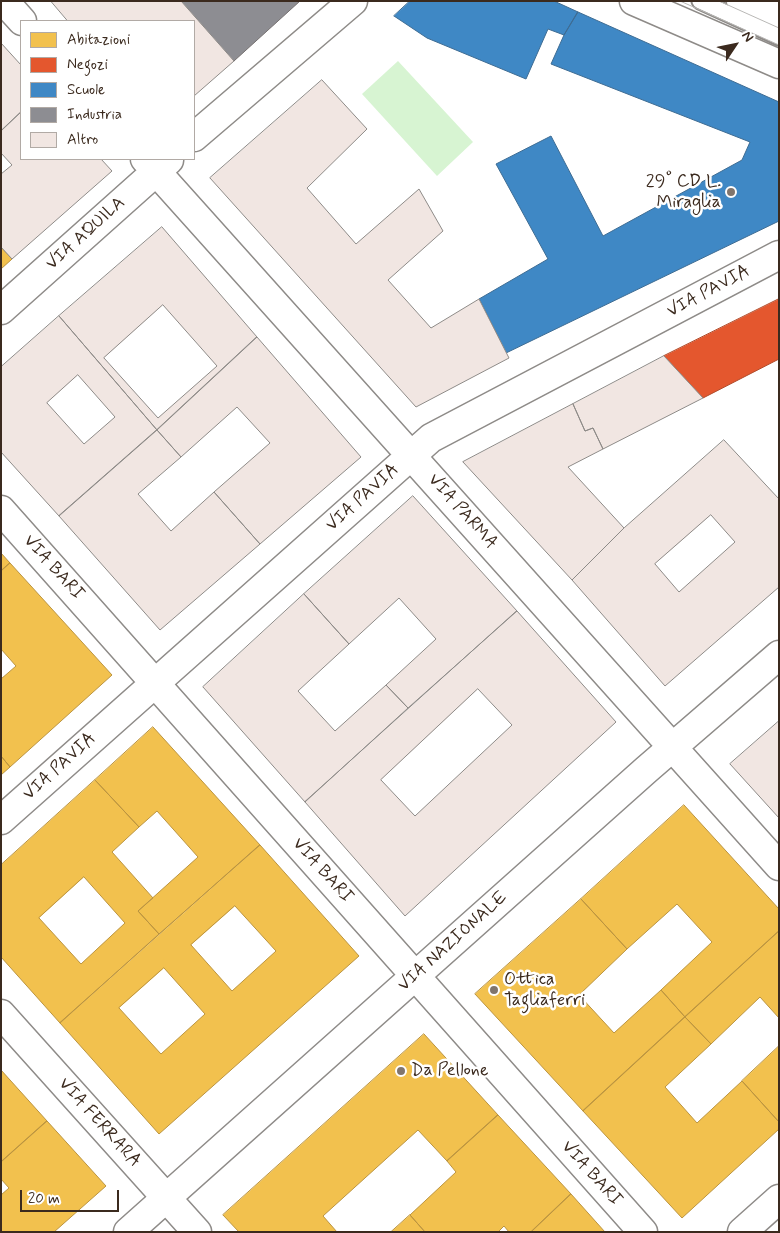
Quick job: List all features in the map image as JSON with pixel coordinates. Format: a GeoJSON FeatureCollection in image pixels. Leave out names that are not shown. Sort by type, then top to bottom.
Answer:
{"type":"FeatureCollection","features":[{"type":"Feature","properties":{"kind":"street"},"geometry":{"type":"LineString","coordinates":[[4,1],[21,20]]}},
{"type":"Feature","properties":{"kind":"street"},"geometry":{"type":"LineString","coordinates":[[195,136],[353,1]]}},
{"type":"Feature","properties":{"kind":"street"},"geometry":{"type":"LineString","coordinates":[[634,1],[779,64]]}},
{"type":"Feature","properties":{"kind":"street"},"geometry":{"type":"LineString","coordinates":[[741,1],[779,17]]}},
{"type":"Feature","properties":{"kind":"street","name":"VIA AQUILA"},"geometry":{"type":"LineString","coordinates":[[1,310],[157,163]]}},
{"type":"Feature","properties":{"kind":"street","name":"VIA PARMA"},"geometry":{"type":"LineString","coordinates":[[157,163],[411,455],[779,866]]}},
{"type":"Feature","properties":{"kind":"street","name":"VIA PAVIA"},"geometry":{"type":"LineString","coordinates":[[1,820],[431,438],[779,255]]}},
{"type":"Feature","properties":{"kind":"street","name":"VIA BARI"},"geometry":{"type":"LineString","coordinates":[[1,510],[643,1232]]}},
{"type":"Feature","properties":{"kind":"street","name":"VIA NAZIONALE"},"geometry":{"type":"LineString","coordinates":[[128,1232],[631,783],[779,655]]}},
{"type":"Feature","properties":{"kind":"street","name":"VIA FERRARA"},"geometry":{"type":"LineString","coordinates":[[1,1014],[197,1232]]}},
{"type":"Feature","properties":{"kind":"street"},"geometry":{"type":"LineString","coordinates":[[742,1232],[779,1199]]}},
{"type":"Feature","properties":{"kind":"lane"},"geometry":{"type":"LineString","coordinates":[[700,1],[779,37]]}},
{"type":"Feature","properties":{"kind":"green space"},"geometry":{"type":"Polygon","coordinates":[[[398,61],[473,142],[437,176],[362,94],[398,61]]]}},
{"type":"Feature","properties":{"kind":"building: Abitazioni"},"geometry":{"type":"Polygon","coordinates":[[[1,247],[12,259],[1,269],[1,247]]]}},
{"type":"Feature","properties":{"kind":"building: Abitazioni"},"geometry":{"type":"Polygon","coordinates":[[[1,553],[10,563],[1,571],[1,553]]]}},
{"type":"Feature","properties":{"kind":"building: Abitazioni"},"geometry":{"type":"Polygon","coordinates":[[[10,563],[112,675],[10,767],[1,756],[1,679],[16,666],[1,649],[1,571],[10,563]]]}},
{"type":"Feature","properties":{"kind":"building: Abitazioni"},"geometry":{"type":"Polygon","coordinates":[[[153,727],[260,845],[159,934],[138,911],[198,857],[157,811],[139,827],[95,780],[153,727]]]}},
{"type":"Feature","properties":{"kind":"building: Abitazioni"},"geometry":{"type":"Polygon","coordinates":[[[1,756],[10,767],[1,775],[1,756]]]}},
{"type":"Feature","properties":{"kind":"building: Abitazioni"},"geometry":{"type":"Polygon","coordinates":[[[95,780],[139,827],[112,852],[153,898],[138,911],[159,934],[60,1023],[1,957],[1,865],[95,780]],[[84,877],[39,918],[81,964],[125,923],[84,877]]]}},
{"type":"Feature","properties":{"kind":"building: Abitazioni"},"geometry":{"type":"Polygon","coordinates":[[[684,805],[779,909],[779,931],[685,1017],[661,990],[712,942],[677,904],[627,949],[581,899],[684,805]]]}},
{"type":"Feature","properties":{"kind":"building: Abitazioni"},"geometry":{"type":"Polygon","coordinates":[[[260,845],[359,956],[159,1134],[60,1023],[260,845]],[[235,906],[191,945],[232,991],[276,951],[235,906]],[[164,968],[119,1008],[161,1054],[205,1014],[164,968]]]}},
{"type":"Feature","properties":{"kind":"building: Abitazioni"},"geometry":{"type":"Polygon","coordinates":[[[581,899],[627,949],[579,995],[614,1033],[661,990],[685,1017],[583,1111],[475,994],[581,899]]]}},
{"type":"Feature","properties":{"kind":"building: Abitazioni"},"geometry":{"type":"Polygon","coordinates":[[[779,931],[779,1018],[760,997],[711,1044],[685,1017],[779,931]]]}},
{"type":"Feature","properties":{"kind":"building: Abitazioni"},"geometry":{"type":"Polygon","coordinates":[[[685,1017],[711,1044],[665,1087],[697,1123],[742,1081],[779,1122],[779,1129],[682,1218],[583,1111],[685,1017]]]}},
{"type":"Feature","properties":{"kind":"building: Abitazioni"},"geometry":{"type":"Polygon","coordinates":[[[424,1034],[498,1115],[447,1161],[418,1130],[323,1216],[337,1232],[239,1232],[223,1215],[424,1034]]]}},
{"type":"Feature","properties":{"kind":"building: Abitazioni"},"geometry":{"type":"Polygon","coordinates":[[[779,1046],[779,1122],[742,1081],[779,1046]]]}},
{"type":"Feature","properties":{"kind":"building: Abitazioni"},"geometry":{"type":"Polygon","coordinates":[[[1,1070],[47,1121],[1,1162],[1,1070]]]}},
{"type":"Feature","properties":{"kind":"building: Abitazioni"},"geometry":{"type":"Polygon","coordinates":[[[498,1115],[571,1194],[531,1232],[509,1232],[504,1226],[498,1232],[425,1232],[410,1215],[456,1172],[447,1161],[498,1115]]]}},
{"type":"Feature","properties":{"kind":"building: Abitazioni"},"geometry":{"type":"Polygon","coordinates":[[[47,1121],[106,1186],[54,1232],[1,1232],[1,1195],[9,1188],[1,1179],[1,1162],[47,1121]]]}},
{"type":"Feature","properties":{"kind":"building: Abitazioni"},"geometry":{"type":"Polygon","coordinates":[[[571,1194],[605,1232],[531,1232],[571,1194]]]}},
{"type":"Feature","properties":{"kind":"building: Abitazioni"},"geometry":{"type":"Polygon","coordinates":[[[410,1215],[425,1232],[391,1232],[410,1215]]]}},
{"type":"Feature","properties":{"kind":"building: Negozi"},"geometry":{"type":"Polygon","coordinates":[[[779,299],[779,359],[703,398],[664,356],[779,299]]]}},
{"type":"Feature","properties":{"kind":"building: Scuole"},"geometry":{"type":"Polygon","coordinates":[[[410,1],[554,1],[578,12],[564,35],[548,29],[526,79],[427,38],[394,16],[410,1]]]}},
{"type":"Feature","properties":{"kind":"building: Scuole","name":"29° CD L. Miraglia"},"geometry":{"type":"Polygon","coordinates":[[[578,12],[779,102],[779,221],[506,353],[479,299],[548,259],[496,164],[551,136],[603,236],[742,160],[750,142],[551,64],[564,35],[578,12]]]}},
{"type":"Feature","properties":{"kind":"building: Industria"},"geometry":{"type":"Polygon","coordinates":[[[181,1],[300,1],[234,61],[181,1]]]}},
{"type":"Feature","properties":{"kind":"building: Altro"},"geometry":{"type":"Polygon","coordinates":[[[51,1],[181,1],[234,61],[195,95],[195,20],[67,20],[51,1]]]}},
{"type":"Feature","properties":{"kind":"building: Altro"},"geometry":{"type":"Polygon","coordinates":[[[1,43],[20,64],[20,113],[1,131],[1,43]]]}},
{"type":"Feature","properties":{"kind":"building: Altro"},"geometry":{"type":"Polygon","coordinates":[[[322,80],[367,129],[307,188],[356,244],[419,189],[443,231],[388,280],[431,328],[479,299],[509,358],[416,407],[210,178],[322,80]]]}},
{"type":"Feature","properties":{"kind":"building: Altro"},"geometry":{"type":"Polygon","coordinates":[[[20,113],[20,160],[102,160],[112,171],[12,259],[1,247],[1,174],[12,165],[1,153],[1,131],[20,113]]]}},
{"type":"Feature","properties":{"kind":"building: Altro"},"geometry":{"type":"Polygon","coordinates":[[[162,227],[257,337],[157,430],[59,316],[162,227]],[[163,305],[104,358],[158,418],[217,366],[163,305]]]}},
{"type":"Feature","properties":{"kind":"building: Altro"},"geometry":{"type":"Polygon","coordinates":[[[59,316],[157,430],[59,516],[1,452],[1,367],[59,316]],[[78,375],[47,403],[84,444],[115,417],[78,375]]]}},
{"type":"Feature","properties":{"kind":"building: Altro"},"geometry":{"type":"Polygon","coordinates":[[[257,337],[361,457],[260,544],[214,492],[270,443],[237,407],[181,457],[157,430],[257,337]]]}},
{"type":"Feature","properties":{"kind":"building: Altro"},"geometry":{"type":"Polygon","coordinates":[[[664,356],[703,398],[603,449],[593,428],[585,431],[573,404],[664,356]]]}},
{"type":"Feature","properties":{"kind":"building: Altro"},"geometry":{"type":"Polygon","coordinates":[[[573,404],[585,431],[593,428],[603,449],[568,467],[624,528],[572,580],[463,462],[573,404]]]}},
{"type":"Feature","properties":{"kind":"building: Altro"},"geometry":{"type":"Polygon","coordinates":[[[157,430],[181,457],[138,494],[171,531],[214,492],[260,544],[160,630],[59,516],[157,430]]]}},
{"type":"Feature","properties":{"kind":"building: Altro"},"geometry":{"type":"Polygon","coordinates":[[[724,440],[779,499],[779,587],[665,686],[572,580],[624,528],[724,440]],[[711,515],[655,564],[679,592],[735,542],[711,515]]]}},
{"type":"Feature","properties":{"kind":"building: Altro"},"geometry":{"type":"Polygon","coordinates":[[[413,496],[517,611],[408,708],[386,685],[436,639],[399,598],[349,644],[304,594],[413,496]]]}},
{"type":"Feature","properties":{"kind":"building: Altro"},"geometry":{"type":"Polygon","coordinates":[[[304,594],[349,644],[298,691],[335,731],[386,685],[408,708],[305,802],[203,687],[304,594]]]}},
{"type":"Feature","properties":{"kind":"building: Altro"},"geometry":{"type":"Polygon","coordinates":[[[517,611],[616,722],[405,916],[305,802],[517,611]],[[478,689],[381,780],[415,816],[512,725],[478,689]]]}},
{"type":"Feature","properties":{"kind":"building: Altro"},"geometry":{"type":"Polygon","coordinates":[[[779,721],[779,818],[730,764],[779,721]]]}},
{"type":"Feature","properties":{"kind":"tram line"},"geometry":{"type":"LineString","coordinates":[[680,1],[779,45]]}},
{"type":"Feature","properties":{"kind":"tram line"},"geometry":{"type":"LineString","coordinates":[[719,1],[779,28]]}},
{"type":"Feature","properties":{"kind":"place","name":"29° CD L. Miraglia"},"geometry":{"type":"Point","coordinates":[731,192]}},
{"type":"Feature","properties":{"kind":"place","name":"Ottica Tagliaferri"},"geometry":{"type":"Point","coordinates":[494,990]}},
{"type":"Feature","properties":{"kind":"place","name":"Da Pellone"},"geometry":{"type":"Point","coordinates":[401,1071]}}]}
